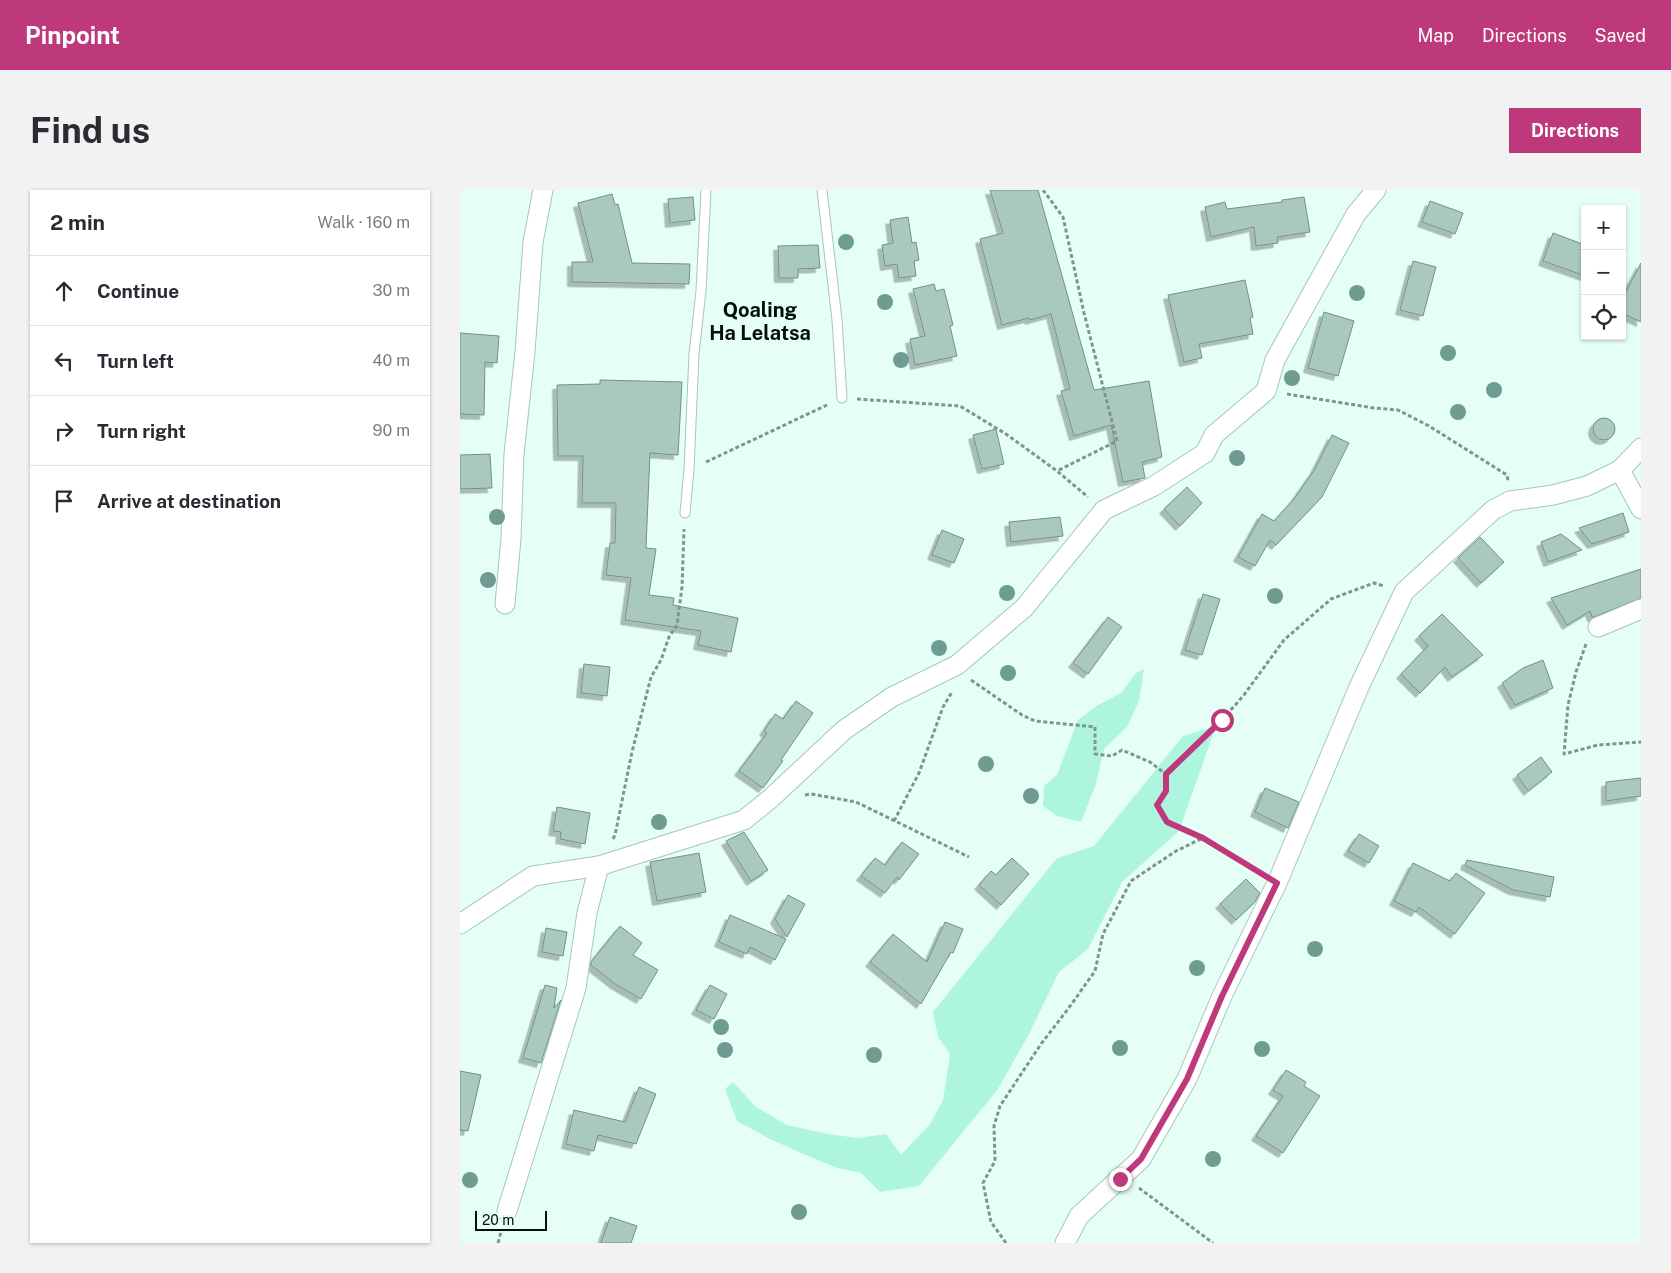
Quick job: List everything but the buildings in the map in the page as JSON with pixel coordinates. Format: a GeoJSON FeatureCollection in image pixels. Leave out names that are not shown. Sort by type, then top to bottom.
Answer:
{"type":"FeatureCollection","features":[{"type":"Feature","properties":{"kind":"street"},"geometry":{"type":"LineString","coordinates":[[505,604],[511,539],[514,454],[525,352],[533,242],[544,190]]}},
{"type":"Feature","properties":{"kind":"street"},"geometry":{"type":"LineString","coordinates":[[460,924],[533,876],[599,866],[744,820],[770,799],[844,730],[892,697],[957,665],[1024,608],[1104,510],[1154,486],[1204,453],[1214,435],[1266,391],[1275,360],[1356,214],[1376,190]]}},
{"type":"Feature","properties":{"kind":"street"},"geometry":{"type":"LineString","coordinates":[[1065,1243],[1080,1216],[1141,1159],[1187,1079],[1222,996],[1277,883],[1359,687],[1404,592],[1493,510],[1510,501],[1553,495],[1587,486],[1620,470],[1641,448]]}},
{"type":"Feature","properties":{"kind":"street"},"geometry":{"type":"LineString","coordinates":[[1620,470],[1641,509]]}},
{"type":"Feature","properties":{"kind":"street"},"geometry":{"type":"LineString","coordinates":[[1598,627],[1641,609]]}},
{"type":"Feature","properties":{"kind":"street"},"geometry":{"type":"LineString","coordinates":[[508,1210],[576,988],[587,913],[599,866]]}},
{"type":"Feature","properties":{"kind":"lane"},"geometry":{"type":"LineString","coordinates":[[685,513],[689,469],[694,354],[701,291],[706,190]]}},
{"type":"Feature","properties":{"kind":"lane"},"geometry":{"type":"LineString","coordinates":[[822,190],[836,311],[842,398]]}},
{"type":"Feature","properties":{"kind":"path"},"geometry":{"type":"LineString","coordinates":[[1042,190],[1062,217],[1117,441],[1057,471]]}},
{"type":"Feature","properties":{"kind":"path"},"geometry":{"type":"LineString","coordinates":[[1266,391],[1398,410],[1429,426],[1507,475],[1510,501]]}},
{"type":"Feature","properties":{"kind":"path"},"geometry":{"type":"LineString","coordinates":[[689,469],[730,452],[782,425],[842,398],[960,406],[1006,434],[1057,471],[1104,510]]}},
{"type":"Feature","properties":{"kind":"path"},"geometry":{"type":"LineString","coordinates":[[599,866],[615,835],[632,752],[651,677],[677,625],[682,587],[685,513]]}},
{"type":"Feature","properties":{"kind":"path"},"geometry":{"type":"LineString","coordinates":[[1277,883],[1203,838],[1167,822],[1157,805],[1166,791],[1166,774],[1222,720],[1244,695],[1284,640],[1331,599],[1374,582],[1404,592]]}},
{"type":"Feature","properties":{"kind":"path"},"geometry":{"type":"LineString","coordinates":[[1598,627],[1583,648],[1576,672],[1568,705],[1564,754],[1598,745],[1641,742]]}},
{"type":"Feature","properties":{"kind":"path"},"geometry":{"type":"LineString","coordinates":[[970,680],[1022,716],[1035,721],[1094,727],[1095,754],[1112,756],[1122,750],[1150,762],[1166,774]]}},
{"type":"Feature","properties":{"kind":"path"},"geometry":{"type":"LineString","coordinates":[[894,821],[920,773],[943,707],[953,691]]}},
{"type":"Feature","properties":{"kind":"path"},"geometry":{"type":"LineString","coordinates":[[770,799],[811,794],[856,802],[969,856]]}},
{"type":"Feature","properties":{"kind":"path"},"geometry":{"type":"LineString","coordinates":[[1006,1243],[991,1222],[983,1183],[995,1161],[994,1126],[1000,1106],[1041,1044],[1094,971],[1103,934],[1131,881],[1176,851],[1203,838]]}},
{"type":"Feature","properties":{"kind":"path"},"geometry":{"type":"LineString","coordinates":[[1120,1179],[1136,1186],[1214,1243]]}},
{"type":"Feature","properties":{"kind":"green space"},"geometry":{"type":"Polygon","coordinates":[[[1144,669],[1139,701],[1127,727],[1104,749],[1096,784],[1081,822],[1057,816],[1043,806],[1044,786],[1057,775],[1078,720],[1096,706],[1121,693],[1136,673],[1144,669]]]}},
{"type":"Feature","properties":{"kind":"green space"},"geometry":{"type":"Polygon","coordinates":[[[1216,726],[1179,831],[1122,882],[1088,949],[1059,972],[1029,1034],[998,1089],[919,1186],[880,1192],[861,1173],[837,1168],[801,1153],[737,1121],[725,1089],[733,1082],[756,1107],[787,1125],[858,1138],[886,1134],[901,1155],[930,1124],[943,1100],[950,1054],[938,1037],[933,1012],[1057,858],[1094,846],[1183,736],[1216,726]]]}},
{"type":"Feature","properties":{"kind":"district","name":"Qoaling Ha Lelatsa"},"geometry":{"type":"Point","coordinates":[760,322]}},
{"type":"Feature","properties":{"kind":"route"},"geometry":{"type":"LineString","coordinates":[[1120,1179],[1141,1159],[1187,1079],[1222,996],[1277,883],[1203,838],[1167,822],[1157,805],[1166,791],[1166,774],[1222,720]]}}]}
